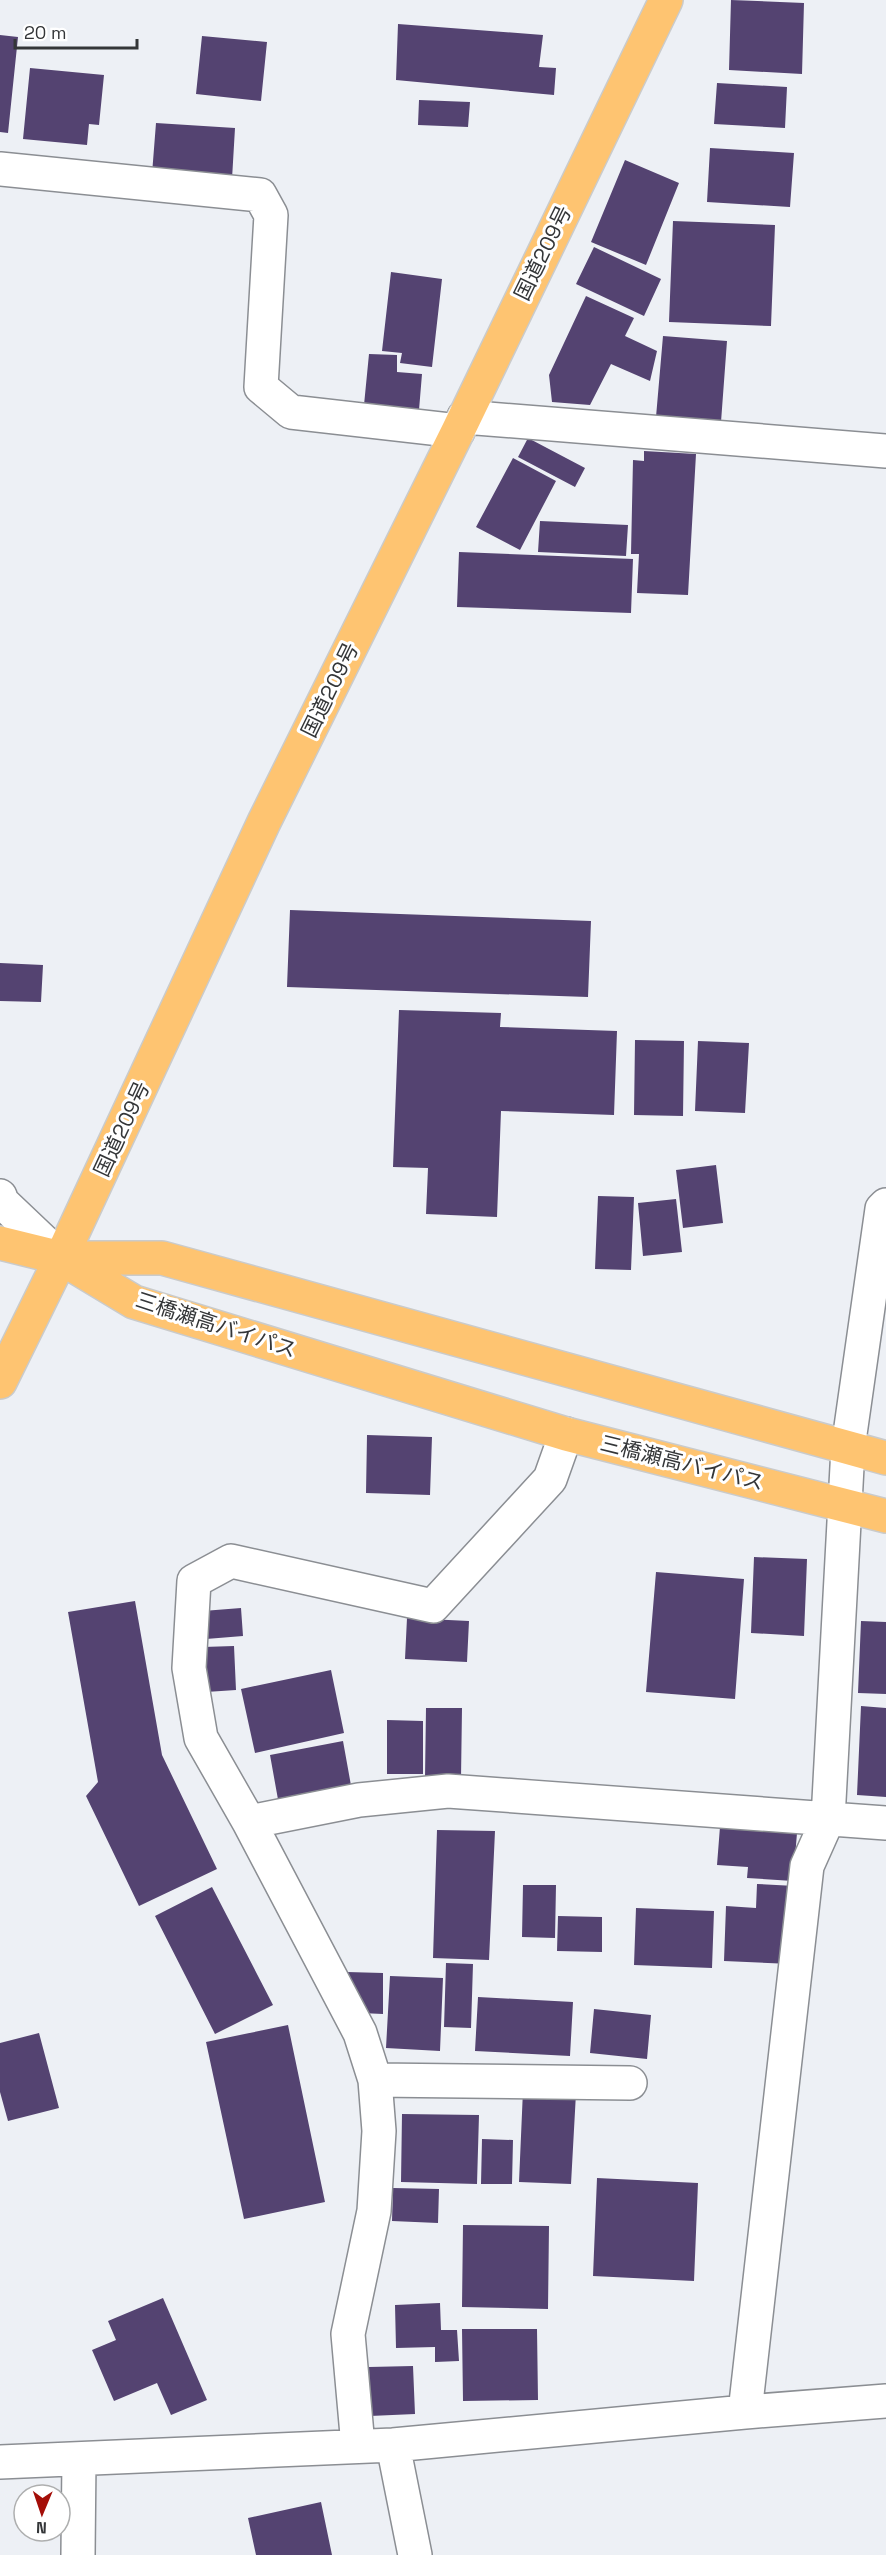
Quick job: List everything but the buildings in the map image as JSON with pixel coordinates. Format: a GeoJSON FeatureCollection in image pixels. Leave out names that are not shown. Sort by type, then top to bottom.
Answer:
{"type":"FeatureCollection","features":[{"type":"Feature","properties":{"kind":"highway","name":"国道209号"},"geometry":{"type":"LineString","coordinates":[[0,1382],[62,1258],[264,822],[461,424],[666,0]]}},
{"type":"Feature","properties":{"kind":"highway"},"geometry":{"type":"LineString","coordinates":[[0,1244],[62,1258]]}},
{"type":"Feature","properties":{"kind":"highway","name":"三橋瀬高バイパス"},"geometry":{"type":"LineString","coordinates":[[62,1258],[134,1302],[566,1434],[886,1516]]}},
{"type":"Feature","properties":{"kind":"highway","name":"三橋瀬高バイパス"},"geometry":{"type":"LineString","coordinates":[[62,1258],[162,1258],[886,1458]]}},
{"type":"Feature","properties":{"kind":"street"},"geometry":{"type":"LineString","coordinates":[[0,169],[260,195],[271,215],[261,387],[291,412],[886,451]]}},
{"type":"Feature","properties":{"kind":"street"},"geometry":{"type":"LineString","coordinates":[[0,1196],[3,1202],[62,1258]]}},
{"type":"Feature","properties":{"kind":"street"},"geometry":{"type":"LineString","coordinates":[[745,2412],[807,1866],[828,1819],[848,1448],[882,1209],[886,1205]]}},
{"type":"Feature","properties":{"kind":"street"},"geometry":{"type":"LineString","coordinates":[[358,2446],[348,2334],[375,2211],[379,2131],[375,2080],[360,2033],[249,1822],[201,1738],[189,1668],[194,1581],[231,1561],[433,1606],[550,1479],[566,1434]]}},
{"type":"Feature","properties":{"kind":"street"},"geometry":{"type":"LineString","coordinates":[[249,1822],[359,1800],[448,1791],[886,1823]]}},
{"type":"Feature","properties":{"kind":"street"},"geometry":{"type":"LineString","coordinates":[[375,2080],[630,2083]]}},
{"type":"Feature","properties":{"kind":"street"},"geometry":{"type":"LineString","coordinates":[[0,2462],[393,2445],[886,2401]]}},
{"type":"Feature","properties":{"kind":"street"},"geometry":{"type":"LineString","coordinates":[[393,2445],[415,2555]]}},
{"type":"Feature","properties":{"kind":"street"},"geometry":{"type":"LineString","coordinates":[[78,2555],[79,2459]]}}]}
